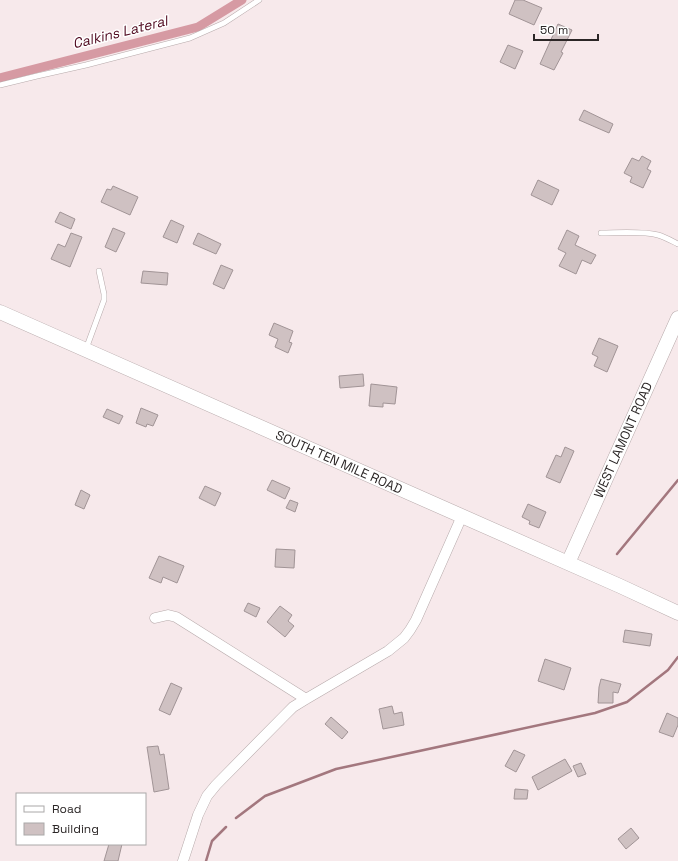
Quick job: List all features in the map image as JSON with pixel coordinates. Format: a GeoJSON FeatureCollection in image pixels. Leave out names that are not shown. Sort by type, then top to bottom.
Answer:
{"type":"FeatureCollection","features":[{"type":"Feature","properties":{"kind":"main road","name":"SOUTH TEN MILE ROAD"},"geometry":{"type":"LineString","coordinates":[[0,312],[678,613]]}},
{"type":"Feature","properties":{"kind":"main road","name":"WEST LAMONT ROAD"},"geometry":{"type":"LineString","coordinates":[[568,563],[678,318]]}},
{"type":"Feature","properties":{"kind":"street"},"geometry":{"type":"LineString","coordinates":[[183,861],[198,815],[207,796],[285,714],[306,699],[388,651],[404,638],[416,620],[462,516]]}},
{"type":"Feature","properties":{"kind":"street"},"geometry":{"type":"LineString","coordinates":[[156,618],[168,615],[176,617],[306,699]]}},
{"type":"Feature","properties":{"kind":"lane"},"geometry":{"type":"LineString","coordinates":[[0,85],[86,65],[190,38],[224,23],[259,0]]}},
{"type":"Feature","properties":{"kind":"lane"},"geometry":{"type":"LineString","coordinates":[[601,233],[641,233],[657,235],[678,244]]}},
{"type":"Feature","properties":{"kind":"lane"},"geometry":{"type":"LineString","coordinates":[[86,350],[104,300],[99,271]]}},
{"type":"Feature","properties":{"kind":"building"},"geometry":{"type":"Polygon","coordinates":[[[515,0],[523,0],[542,8],[534,25],[509,14],[515,0]]]}},
{"type":"Feature","properties":{"kind":"building"},"geometry":{"type":"Polygon","coordinates":[[[558,24],[572,30],[561,52],[563,53],[554,70],[540,64],[558,24]]]}},
{"type":"Feature","properties":{"kind":"building"},"geometry":{"type":"Polygon","coordinates":[[[508,45],[523,51],[515,69],[500,62],[508,45]]]}},
{"type":"Feature","properties":{"kind":"building"},"geometry":{"type":"Polygon","coordinates":[[[584,110],[613,124],[609,133],[579,120],[584,110]]]}},
{"type":"Feature","properties":{"kind":"building"},"geometry":{"type":"Polygon","coordinates":[[[642,156],[651,161],[647,169],[651,171],[643,188],[630,182],[632,177],[624,173],[632,158],[639,161],[642,156]]]}},
{"type":"Feature","properties":{"kind":"building"},"geometry":{"type":"Polygon","coordinates":[[[538,180],[559,190],[552,205],[531,195],[538,180]]]}},
{"type":"Feature","properties":{"kind":"building"},"geometry":{"type":"Polygon","coordinates":[[[113,186],[138,197],[130,215],[101,202],[107,189],[111,190],[113,186]]]}},
{"type":"Feature","properties":{"kind":"building"},"geometry":{"type":"Polygon","coordinates":[[[60,212],[75,219],[71,229],[55,222],[60,212]]]}},
{"type":"Feature","properties":{"kind":"building"},"geometry":{"type":"Polygon","coordinates":[[[171,220],[184,226],[177,243],[163,237],[171,220]]]}},
{"type":"Feature","properties":{"kind":"building"},"geometry":{"type":"Polygon","coordinates":[[[113,228],[125,233],[116,252],[105,247],[113,228]]]}},
{"type":"Feature","properties":{"kind":"building"},"geometry":{"type":"Polygon","coordinates":[[[567,230],[579,236],[575,245],[596,255],[591,264],[582,260],[576,274],[559,266],[566,253],[558,249],[567,230]]]}},
{"type":"Feature","properties":{"kind":"building"},"geometry":{"type":"Polygon","coordinates":[[[71,233],[82,237],[70,267],[51,259],[58,244],[65,247],[71,233]]]}},
{"type":"Feature","properties":{"kind":"building"},"geometry":{"type":"Polygon","coordinates":[[[198,233],[221,244],[216,254],[193,244],[198,233]]]}},
{"type":"Feature","properties":{"kind":"building"},"geometry":{"type":"Polygon","coordinates":[[[221,265],[233,270],[224,289],[213,284],[221,265]]]}},
{"type":"Feature","properties":{"kind":"building"},"geometry":{"type":"Polygon","coordinates":[[[143,271],[168,273],[167,285],[141,283],[143,271]]]}},
{"type":"Feature","properties":{"kind":"building"},"geometry":{"type":"Polygon","coordinates":[[[274,323],[293,331],[289,342],[292,343],[288,353],[275,347],[278,339],[269,335],[274,323]]]}},
{"type":"Feature","properties":{"kind":"building"},"geometry":{"type":"Polygon","coordinates":[[[599,338],[618,346],[607,372],[594,366],[598,357],[592,354],[599,338]]]}},
{"type":"Feature","properties":{"kind":"building"},"geometry":{"type":"Polygon","coordinates":[[[363,374],[364,386],[340,388],[339,376],[363,374]]]}},
{"type":"Feature","properties":{"kind":"building"},"geometry":{"type":"Polygon","coordinates":[[[371,384],[397,387],[395,404],[383,403],[383,407],[369,406],[371,384]]]}},
{"type":"Feature","properties":{"kind":"building"},"geometry":{"type":"Polygon","coordinates":[[[141,408],[158,415],[153,426],[147,424],[146,427],[136,423],[141,408]]]}},
{"type":"Feature","properties":{"kind":"building"},"geometry":{"type":"Polygon","coordinates":[[[107,409],[123,416],[119,424],[103,417],[107,409]]]}},
{"type":"Feature","properties":{"kind":"building"},"geometry":{"type":"Polygon","coordinates":[[[565,447],[574,451],[560,483],[546,477],[556,455],[561,457],[565,447]]]}},
{"type":"Feature","properties":{"kind":"building"},"geometry":{"type":"Polygon","coordinates":[[[272,480],[290,488],[285,499],[267,490],[272,480]]]}},
{"type":"Feature","properties":{"kind":"building"},"geometry":{"type":"Polygon","coordinates":[[[205,486],[221,493],[215,506],[199,498],[205,486]]]}},
{"type":"Feature","properties":{"kind":"building"},"geometry":{"type":"Polygon","coordinates":[[[81,490],[90,495],[84,509],[75,505],[81,490]]]}},
{"type":"Feature","properties":{"kind":"building"},"geometry":{"type":"Polygon","coordinates":[[[290,500],[298,503],[295,512],[286,508],[290,500]]]}},
{"type":"Feature","properties":{"kind":"building"},"geometry":{"type":"Polygon","coordinates":[[[528,504],[546,512],[539,528],[529,524],[530,521],[522,517],[528,504]]]}},
{"type":"Feature","properties":{"kind":"building"},"geometry":{"type":"Polygon","coordinates":[[[276,549],[295,550],[294,568],[275,567],[276,549]]]}},
{"type":"Feature","properties":{"kind":"building"},"geometry":{"type":"Polygon","coordinates":[[[159,556],[184,566],[177,583],[163,577],[161,583],[149,578],[159,556]]]}},
{"type":"Feature","properties":{"kind":"building"},"geometry":{"type":"Polygon","coordinates":[[[248,603],[260,608],[256,617],[244,611],[248,603]]]}},
{"type":"Feature","properties":{"kind":"building"},"geometry":{"type":"Polygon","coordinates":[[[280,606],[292,615],[288,621],[294,626],[285,637],[267,622],[280,606]]]}},
{"type":"Feature","properties":{"kind":"building"},"geometry":{"type":"Polygon","coordinates":[[[625,630],[652,634],[650,646],[623,642],[625,630]]]}},
{"type":"Feature","properties":{"kind":"building"},"geometry":{"type":"Polygon","coordinates":[[[545,659],[571,668],[564,690],[538,681],[545,659]]]}},
{"type":"Feature","properties":{"kind":"building"},"geometry":{"type":"Polygon","coordinates":[[[601,679],[621,684],[618,693],[613,692],[613,703],[598,703],[601,679]]]}},
{"type":"Feature","properties":{"kind":"building"},"geometry":{"type":"Polygon","coordinates":[[[171,683],[182,688],[170,715],[159,710],[171,683]]]}},
{"type":"Feature","properties":{"kind":"building"},"geometry":{"type":"Polygon","coordinates":[[[392,706],[394,714],[402,712],[404,725],[383,729],[379,709],[392,706]]]}},
{"type":"Feature","properties":{"kind":"building"},"geometry":{"type":"Polygon","coordinates":[[[667,713],[678,718],[678,725],[673,737],[659,732],[667,713]]]}},
{"type":"Feature","properties":{"kind":"building"},"geometry":{"type":"Polygon","coordinates":[[[331,717],[348,732],[342,739],[325,724],[331,717]]]}},
{"type":"Feature","properties":{"kind":"building"},"geometry":{"type":"Polygon","coordinates":[[[158,746],[160,755],[164,754],[169,789],[154,792],[147,747],[158,746]]]}},
{"type":"Feature","properties":{"kind":"building"},"geometry":{"type":"Polygon","coordinates":[[[514,750],[525,755],[516,772],[505,766],[514,750]]]}},
{"type":"Feature","properties":{"kind":"building"},"geometry":{"type":"Polygon","coordinates":[[[565,759],[572,771],[538,790],[532,777],[565,759]]]}},
{"type":"Feature","properties":{"kind":"building"},"geometry":{"type":"Polygon","coordinates":[[[581,763],[586,774],[578,777],[573,766],[581,763]]]}},
{"type":"Feature","properties":{"kind":"building"},"geometry":{"type":"Polygon","coordinates":[[[515,789],[528,790],[527,799],[514,799],[515,789]]]}},
{"type":"Feature","properties":{"kind":"building"},"geometry":{"type":"Polygon","coordinates":[[[631,828],[639,838],[626,849],[618,839],[631,828]]]}},
{"type":"Feature","properties":{"kind":"building"},"geometry":{"type":"Polygon","coordinates":[[[109,845],[122,845],[118,861],[104,861],[109,845]]]}},
{"type":"Feature","properties":{"kind":"waterway","name":"Calkins Lateral"},"geometry":{"type":"LineString","coordinates":[[0,78],[198,27],[242,0]]}},
{"type":"Feature","properties":{"kind":"waterway"},"geometry":{"type":"LineString","coordinates":[[617,554],[678,480]]}},
{"type":"Feature","properties":{"kind":"waterway"},"geometry":{"type":"LineString","coordinates":[[236,818],[265,796],[336,769],[595,713],[627,702],[668,670],[678,657]]}},
{"type":"Feature","properties":{"kind":"waterway"},"geometry":{"type":"LineString","coordinates":[[206,861],[212,841],[226,827]]}}]}
